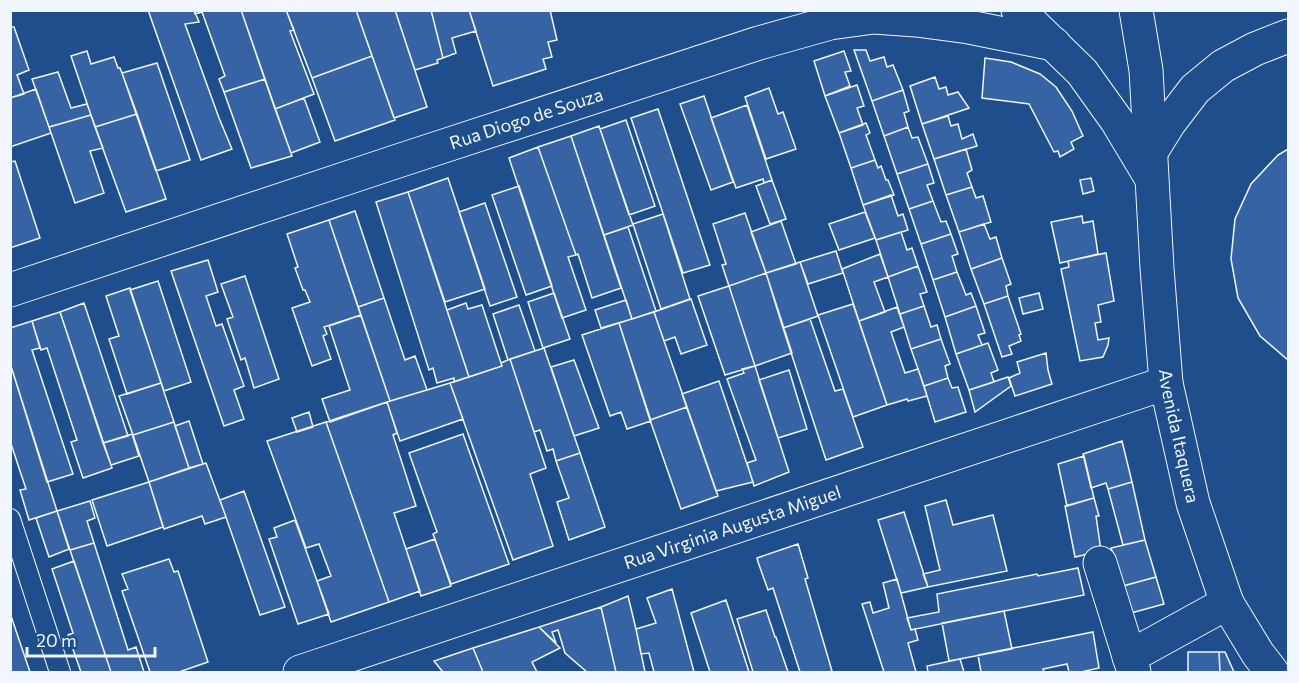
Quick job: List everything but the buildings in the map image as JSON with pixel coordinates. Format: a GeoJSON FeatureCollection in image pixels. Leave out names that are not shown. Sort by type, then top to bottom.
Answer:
{"type":"FeatureCollection","features":[{"type":"Feature","properties":{"kind":"street","name":"Avenida Itaquera"},"geometry":{"type":"LineString","coordinates":[[1018,10],[1082,72],[1151,166]]}},
{"type":"Feature","properties":{"kind":"street","name":"Avenida Itaquera"},"geometry":{"type":"LineString","coordinates":[[1136,10],[1146,70],[1166,383],[1193,503],[1227,603],[1258,654],[1272,672]]}},
{"type":"Feature","properties":{"kind":"street","name":"Rua Diogo de Souza"},"geometry":{"type":"LineString","coordinates":[[10,290],[658,76],[830,23],[874,17],[916,20],[969,27],[1054,44]]}},
{"type":"Feature","properties":{"kind":"street"},"geometry":{"type":"LineString","coordinates":[[1151,166],[1169,123],[1195,89],[1223,66],[1288,36]]}},
{"type":"Feature","properties":{"kind":"street","name":"Rua Virginia Augusta Miguel"},"geometry":{"type":"LineString","coordinates":[[300,672],[1166,383]]}},
{"type":"Feature","properties":{"kind":"street"},"geometry":{"type":"LineString","coordinates":[[1100,563],[1132,665],[1227,603]]}},
{"type":"Feature","properties":{"kind":"lane"},"geometry":{"type":"LineString","coordinates":[[10,519],[60,672]]}}]}
